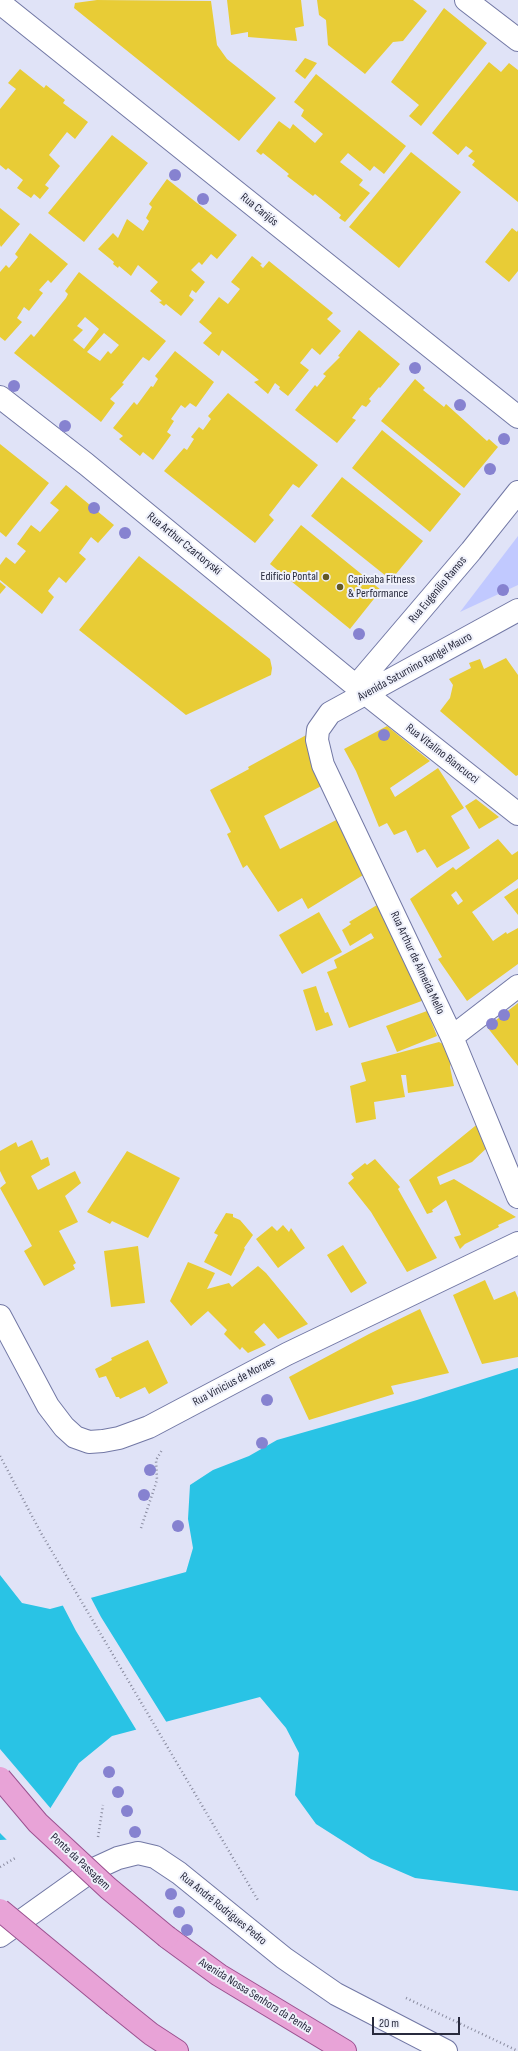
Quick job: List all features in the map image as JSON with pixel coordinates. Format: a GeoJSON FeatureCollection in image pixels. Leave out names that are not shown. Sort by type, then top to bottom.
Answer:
{"type":"FeatureCollection","features":[{"type":"Feature","properties":{"kind":"main road","name":"Ponte da Passagem"},"geometry":{"type":"LineString","coordinates":[[0,1778],[38,1823],[108,1888],[167,1937]]}},
{"type":"Feature","properties":{"kind":"main road"},"geometry":{"type":"LineString","coordinates":[[0,1910],[151,2034],[177,2051]]}},
{"type":"Feature","properties":{"kind":"main road","name":"Avenida Nossa Senhora da Penha"},"geometry":{"type":"LineString","coordinates":[[167,1937],[219,1975],[344,2051]]}},
{"type":"Feature","properties":{"kind":"street"},"geometry":{"type":"LineString","coordinates":[[466,0],[518,40]]}},
{"type":"Feature","properties":{"kind":"street","name":"Rua Carijós"},"geometry":{"type":"LineString","coordinates":[[0,3],[518,417]]}},
{"type":"Feature","properties":{"kind":"street","name":"Rua Arthur Czartoryski"},"geometry":{"type":"LineString","coordinates":[[0,397],[86,464],[361,690]]}},
{"type":"Feature","properties":{"kind":"street","name":"Rua Eugenílio Ramos"},"geometry":{"type":"LineString","coordinates":[[361,690],[518,492]]}},
{"type":"Feature","properties":{"kind":"street","name":"Avenida Saturnino Rangel Mauro"},"geometry":{"type":"LineString","coordinates":[[318,730],[330,713],[361,690],[518,610]]}},
{"type":"Feature","properties":{"kind":"street","name":"Rua Vitalino Biancucci"},"geometry":{"type":"LineString","coordinates":[[361,690],[518,814]]}},
{"type":"Feature","properties":{"kind":"street","name":"Rua Arthur de Almeida Mello"},"geometry":{"type":"LineString","coordinates":[[318,730],[318,750],[323,765],[452,1037],[518,1197]]}},
{"type":"Feature","properties":{"kind":"street"},"geometry":{"type":"LineString","coordinates":[[452,1037],[518,986]]}},
{"type":"Feature","properties":{"kind":"street","name":"Rua Vinicius de Moraes"},"geometry":{"type":"LineString","coordinates":[[0,1316],[48,1406],[64,1427],[75,1437],[89,1442],[104,1441],[119,1438],[149,1427],[286,1354],[518,1243]]}},
{"type":"Feature","properties":{"kind":"street","name":"Rua André Rodrigues Pedro"},"geometry":{"type":"LineString","coordinates":[[0,1936],[94,1869],[118,1858],[138,1853],[155,1858],[179,1873],[284,1958],[336,1994],[446,2051]]}},
{"type":"Feature","properties":{"kind":"path"},"geometry":{"type":"LineString","coordinates":[[141,1528],[157,1480],[156,1460],[163,1449]]}},
{"type":"Feature","properties":{"kind":"path"},"geometry":{"type":"LineString","coordinates":[[0,1456],[41,1533],[262,1907]]}},
{"type":"Feature","properties":{"kind":"path"},"geometry":{"type":"LineString","coordinates":[[0,1867],[17,1857]]}},
{"type":"Feature","properties":{"kind":"path"},"geometry":{"type":"LineString","coordinates":[[404,1997],[518,2051]]}},
{"type":"Feature","properties":{"kind":"shaded area"},"geometry":{"type":"Polygon","coordinates":[[[518,536],[518,585],[460,612],[518,536]]]}},
{"type":"Feature","properties":{"kind":"shaded area"},"geometry":{"type":"Polygon","coordinates":[[[518,1368],[518,1891],[415,1878],[371,1859],[316,1824],[295,1795],[299,1753],[286,1728],[260,1697],[112,1736],[79,1763],[46,1815],[19,1839],[0,1840],[0,1575],[22,1603],[50,1609],[186,1572],[193,1548],[188,1519],[190,1485],[213,1470],[249,1456],[277,1440],[417,1400],[518,1368]]]}},
{"type":"Feature","properties":{"kind":"pier"},"geometry":{"type":"Polygon","coordinates":[[[90,1596],[101,1617],[167,1723],[137,1731],[76,1631],[62,1604],[90,1596]]]}},
{"type":"Feature","properties":{"kind":"pier"},"geometry":{"type":"Polygon","coordinates":[[[0,1749],[52,1810],[47,1817],[20,1841],[9,1842],[0,1833],[0,1749]]]}},
{"type":"Feature","properties":{"kind":"building"},"geometry":{"type":"Polygon","coordinates":[[[97,0],[211,1],[217,45],[227,59],[276,98],[239,141],[74,8],[75,3],[97,0]]]}},
{"type":"Feature","properties":{"kind":"building"},"geometry":{"type":"Polygon","coordinates":[[[227,0],[301,0],[304,26],[295,28],[297,41],[248,37],[248,32],[231,35],[227,0]]]}},
{"type":"Feature","properties":{"kind":"building"},"geometry":{"type":"Polygon","coordinates":[[[317,0],[413,0],[427,11],[403,41],[393,42],[365,74],[328,45],[326,20],[319,15],[317,0]]]}},
{"type":"Feature","properties":{"kind":"building"},"geometry":{"type":"Polygon","coordinates":[[[444,8],[487,43],[421,126],[409,116],[419,105],[391,82],[444,8]]]}},
{"type":"Feature","properties":{"kind":"building"},"geometry":{"type":"Polygon","coordinates":[[[305,58],[317,63],[305,79],[295,71],[305,58]]]}},
{"type":"Feature","properties":{"kind":"building"},"geometry":{"type":"Polygon","coordinates":[[[489,62],[501,72],[509,63],[518,70],[518,202],[472,165],[475,161],[468,156],[473,151],[466,146],[458,155],[432,133],[489,62]]]}},
{"type":"Feature","properties":{"kind":"building"},"geometry":{"type":"Polygon","coordinates":[[[20,69],[44,88],[46,85],[65,100],[63,103],[88,122],[75,139],[67,132],[49,155],[60,166],[45,185],[49,188],[40,199],[34,194],[31,198],[17,188],[23,180],[8,168],[6,170],[0,165],[0,109],[16,89],[8,83],[20,69]]]}},
{"type":"Feature","properties":{"kind":"building"},"geometry":{"type":"Polygon","coordinates":[[[316,74],[406,146],[384,174],[374,166],[370,171],[348,153],[340,162],[363,180],[359,185],[370,193],[345,222],[339,218],[341,215],[315,194],[313,196],[287,176],[289,174],[263,153],[261,155],[256,151],[279,121],[290,129],[293,124],[315,143],[323,134],[301,116],[304,110],[294,102],[316,74]]]}},
{"type":"Feature","properties":{"kind":"building"},"geometry":{"type":"Polygon","coordinates":[[[112,135],[148,163],[84,242],[48,213],[112,135]]]}},
{"type":"Feature","properties":{"kind":"building"},"geometry":{"type":"Polygon","coordinates":[[[411,152],[461,192],[399,268],[349,227],[411,152]]]}},
{"type":"Feature","properties":{"kind":"building"},"geometry":{"type":"Polygon","coordinates":[[[167,179],[237,235],[217,259],[211,254],[202,265],[199,262],[191,270],[205,282],[196,293],[192,290],[189,296],[194,300],[181,316],[166,304],[164,306],[159,302],[162,301],[150,291],[158,282],[138,265],[131,276],[119,266],[118,268],[113,264],[114,262],[98,249],[113,233],[118,238],[127,219],[143,231],[149,221],[146,218],[152,207],[149,204],[167,179]]]}},
{"type":"Feature","properties":{"kind":"building"},"geometry":{"type":"Polygon","coordinates":[[[0,208],[20,224],[1,247],[0,245],[0,208]]]}},
{"type":"Feature","properties":{"kind":"building"},"geometry":{"type":"Polygon","coordinates":[[[512,228],[517,232],[518,230],[518,271],[509,282],[485,262],[512,228]]]}},
{"type":"Feature","properties":{"kind":"building"},"geometry":{"type":"Polygon","coordinates":[[[30,233],[68,264],[51,283],[48,280],[39,290],[43,293],[29,311],[24,307],[17,318],[22,322],[5,341],[0,337],[0,272],[6,265],[9,268],[18,257],[15,254],[30,233]]]}},
{"type":"Feature","properties":{"kind":"building"},"geometry":{"type":"Polygon","coordinates":[[[252,256],[262,264],[260,265],[263,268],[269,261],[333,313],[327,319],[341,331],[320,355],[312,348],[300,363],[309,370],[288,396],[279,389],[280,387],[275,383],[268,394],[254,382],[259,380],[222,350],[219,356],[203,343],[212,333],[199,322],[219,297],[228,304],[240,289],[231,282],[252,256]]]}},
{"type":"Feature","properties":{"kind":"building"},"geometry":{"type":"Polygon","coordinates":[[[79,272],[166,341],[149,361],[143,357],[122,383],[124,384],[110,399],[115,403],[101,422],[14,353],[31,334],[34,337],[66,298],[68,294],[65,291],[79,272]],[[85,317],[77,326],[83,330],[73,340],[84,349],[99,329],[85,317]],[[104,333],[87,352],[100,361],[108,351],[111,354],[119,345],[104,333]]]}},
{"type":"Feature","properties":{"kind":"building"},"geometry":{"type":"Polygon","coordinates":[[[359,330],[400,364],[369,399],[371,401],[366,407],[362,405],[352,418],[356,420],[337,443],[295,410],[315,385],[317,387],[326,376],[323,374],[340,357],[338,356],[359,330]]]}},
{"type":"Feature","properties":{"kind":"building"},"geometry":{"type":"Polygon","coordinates":[[[175,351],[214,382],[196,407],[190,403],[185,408],[181,405],[171,419],[174,421],[167,432],[171,435],[153,460],[143,452],[140,456],[119,439],[123,436],[113,428],[134,402],[137,405],[151,386],[153,387],[158,379],[155,376],[175,351]]]}},
{"type":"Feature","properties":{"kind":"building"},"geometry":{"type":"Polygon","coordinates":[[[415,379],[425,388],[423,390],[444,407],[446,404],[487,441],[489,439],[498,447],[464,488],[381,421],[415,379]]]}},
{"type":"Feature","properties":{"kind":"building"},"geometry":{"type":"Polygon","coordinates":[[[228,393],[318,465],[299,488],[293,484],[269,515],[274,520],[255,543],[164,471],[184,448],[187,450],[194,439],[191,437],[199,427],[203,430],[211,419],[208,416],[228,393]]]}},
{"type":"Feature","properties":{"kind":"building"},"geometry":{"type":"Polygon","coordinates":[[[382,430],[461,494],[430,532],[352,468],[382,430]]]}},
{"type":"Feature","properties":{"kind":"building"},"geometry":{"type":"Polygon","coordinates":[[[0,444],[49,483],[6,537],[0,532],[0,444]]]}},
{"type":"Feature","properties":{"kind":"building"},"geometry":{"type":"Polygon","coordinates":[[[342,477],[423,541],[391,580],[311,516],[342,477]]]}},
{"type":"Feature","properties":{"kind":"building"},"geometry":{"type":"Polygon","coordinates":[[[66,485],[114,525],[98,543],[91,537],[79,553],[86,559],[66,583],[59,577],[48,591],[54,597],[42,614],[0,580],[0,565],[6,557],[15,564],[26,551],[17,544],[31,525],[40,532],[59,510],[50,503],[66,485]]]}},
{"type":"Feature","properties":{"kind":"building","name":"Edifício Pontal"},"geometry":{"type":"Polygon","coordinates":[[[301,525],[381,590],[350,629],[270,564],[301,525]]]}},
{"type":"Feature","properties":{"kind":"building"},"geometry":{"type":"Polygon","coordinates":[[[139,556],[270,659],[272,668],[271,675],[186,715],[79,630],[139,556]]]}},
{"type":"Feature","properties":{"kind":"building"},"geometry":{"type":"Polygon","coordinates":[[[0,582],[6,587],[0,594],[0,582]]]}},
{"type":"Feature","properties":{"kind":"building"},"geometry":{"type":"Polygon","coordinates":[[[506,658],[518,675],[518,775],[516,776],[440,711],[450,698],[453,685],[449,679],[471,668],[469,663],[480,659],[484,669],[506,658]]]}},
{"type":"Feature","properties":{"kind":"building"},"geometry":{"type":"Polygon","coordinates":[[[387,726],[430,761],[390,788],[395,797],[438,768],[464,808],[451,816],[470,848],[437,868],[425,849],[417,853],[406,830],[394,835],[387,823],[379,827],[356,771],[344,749],[387,726]]]}},
{"type":"Feature","properties":{"kind":"building"},"geometry":{"type":"Polygon","coordinates":[[[310,733],[329,782],[264,816],[280,849],[344,816],[368,872],[308,909],[302,898],[278,912],[247,865],[243,868],[227,834],[231,832],[210,790],[310,733]]]}},
{"type":"Feature","properties":{"kind":"building"},"geometry":{"type":"Polygon","coordinates":[[[476,799],[499,817],[479,829],[465,806],[476,799]]]}},
{"type":"Feature","properties":{"kind":"building"},"geometry":{"type":"Polygon","coordinates":[[[498,839],[512,855],[518,851],[518,879],[472,912],[493,941],[506,932],[507,934],[518,928],[518,964],[467,1001],[438,959],[442,957],[410,899],[453,867],[456,870],[498,839]],[[456,891],[451,895],[458,905],[463,901],[456,891]]]}},
{"type":"Feature","properties":{"kind":"building"},"geometry":{"type":"Polygon","coordinates":[[[518,888],[518,915],[504,897],[518,888]]]}},
{"type":"Feature","properties":{"kind":"building"},"geometry":{"type":"Polygon","coordinates":[[[377,905],[427,999],[349,1028],[327,972],[337,968],[334,960],[374,938],[371,933],[350,946],[342,930],[351,924],[349,922],[377,905]]]}},
{"type":"Feature","properties":{"kind":"building"},"geometry":{"type":"Polygon","coordinates":[[[319,912],[342,952],[302,974],[279,935],[319,912]]]}},
{"type":"Feature","properties":{"kind":"building"},"geometry":{"type":"Polygon","coordinates":[[[316,986],[325,1013],[328,1012],[333,1025],[316,1031],[303,990],[316,986]]]}},
{"type":"Feature","properties":{"kind":"building"},"geometry":{"type":"Polygon","coordinates":[[[518,1003],[518,1066],[487,1027],[518,1003]]]}},
{"type":"Feature","properties":{"kind":"building"},"geometry":{"type":"Polygon","coordinates":[[[427,1011],[437,1036],[397,1052],[386,1026],[427,1011]]]}},
{"type":"Feature","properties":{"kind":"building"},"geometry":{"type":"Polygon","coordinates":[[[439,1042],[445,1045],[452,1059],[450,1067],[454,1086],[408,1093],[406,1075],[401,1075],[405,1097],[374,1102],[376,1119],[356,1123],[350,1086],[366,1081],[361,1063],[439,1042]]]}},
{"type":"Feature","properties":{"kind":"building"},"geometry":{"type":"Polygon","coordinates":[[[480,1122],[491,1144],[472,1162],[437,1177],[440,1185],[454,1179],[516,1217],[498,1225],[499,1227],[465,1244],[460,1249],[454,1237],[461,1235],[446,1200],[432,1210],[433,1212],[427,1214],[409,1180],[480,1122]]]}},
{"type":"Feature","properties":{"kind":"building"},"geometry":{"type":"Polygon","coordinates":[[[32,1140],[41,1160],[48,1157],[50,1165],[31,1176],[38,1190],[75,1171],[81,1183],[65,1196],[78,1222],[59,1231],[76,1263],[73,1265],[75,1269],[44,1286],[24,1251],[32,1246],[0,1188],[6,1183],[0,1171],[0,1151],[16,1142],[18,1147],[32,1140]]]}},
{"type":"Feature","properties":{"kind":"building"},"geometry":{"type":"Polygon","coordinates":[[[127,1151],[180,1178],[148,1238],[112,1221],[110,1224],[87,1212],[127,1151]]]}},
{"type":"Feature","properties":{"kind":"building"},"geometry":{"type":"Polygon","coordinates":[[[375,1159],[400,1187],[398,1189],[437,1258],[407,1272],[371,1212],[348,1183],[354,1178],[351,1174],[365,1163],[367,1165],[375,1159]]]}},
{"type":"Feature","properties":{"kind":"building"},"geometry":{"type":"Polygon","coordinates":[[[226,1213],[233,1214],[233,1217],[240,1220],[253,1235],[244,1248],[245,1249],[231,1276],[204,1262],[218,1235],[214,1233],[226,1213]]]}},
{"type":"Feature","properties":{"kind":"building"},"geometry":{"type":"Polygon","coordinates":[[[283,1225],[289,1232],[291,1228],[305,1248],[278,1268],[256,1239],[272,1226],[277,1231],[283,1225]]]}},
{"type":"Feature","properties":{"kind":"building"},"geometry":{"type":"Polygon","coordinates":[[[343,1245],[367,1283],[351,1293],[327,1255],[343,1245]]]}},
{"type":"Feature","properties":{"kind":"building"},"geometry":{"type":"Polygon","coordinates":[[[138,1246],[145,1303],[111,1307],[104,1251],[138,1246]]]}},
{"type":"Feature","properties":{"kind":"building"},"geometry":{"type":"Polygon","coordinates":[[[188,1262],[215,1273],[207,1289],[229,1283],[232,1287],[258,1266],[266,1273],[308,1324],[278,1339],[264,1323],[254,1332],[266,1345],[248,1353],[242,1347],[240,1350],[224,1334],[227,1330],[208,1311],[191,1326],[170,1301],[188,1262]]]}},
{"type":"Feature","properties":{"kind":"building"},"geometry":{"type":"Polygon","coordinates":[[[485,1280],[494,1300],[515,1291],[518,1298],[518,1357],[482,1364],[453,1295],[485,1280]]]}},
{"type":"Feature","properties":{"kind":"building"},"geometry":{"type":"Polygon","coordinates":[[[420,1309],[449,1373],[391,1386],[394,1394],[309,1420],[289,1377],[369,1334],[420,1309]]]}},
{"type":"Feature","properties":{"kind":"building"},"geometry":{"type":"Polygon","coordinates":[[[148,1340],[168,1383],[149,1394],[145,1387],[120,1399],[119,1397],[116,1397],[106,1376],[99,1378],[95,1369],[112,1360],[111,1358],[148,1340]]]}},
{"type":"Feature","properties":{"kind":"place","name":"Edifício Pontal"},"geometry":{"type":"Point","coordinates":[326,577]}},
{"type":"Feature","properties":{"kind":"place","name":"Capixaba Fitness & Performance"},"geometry":{"type":"Point","coordinates":[340,587]}}]}
